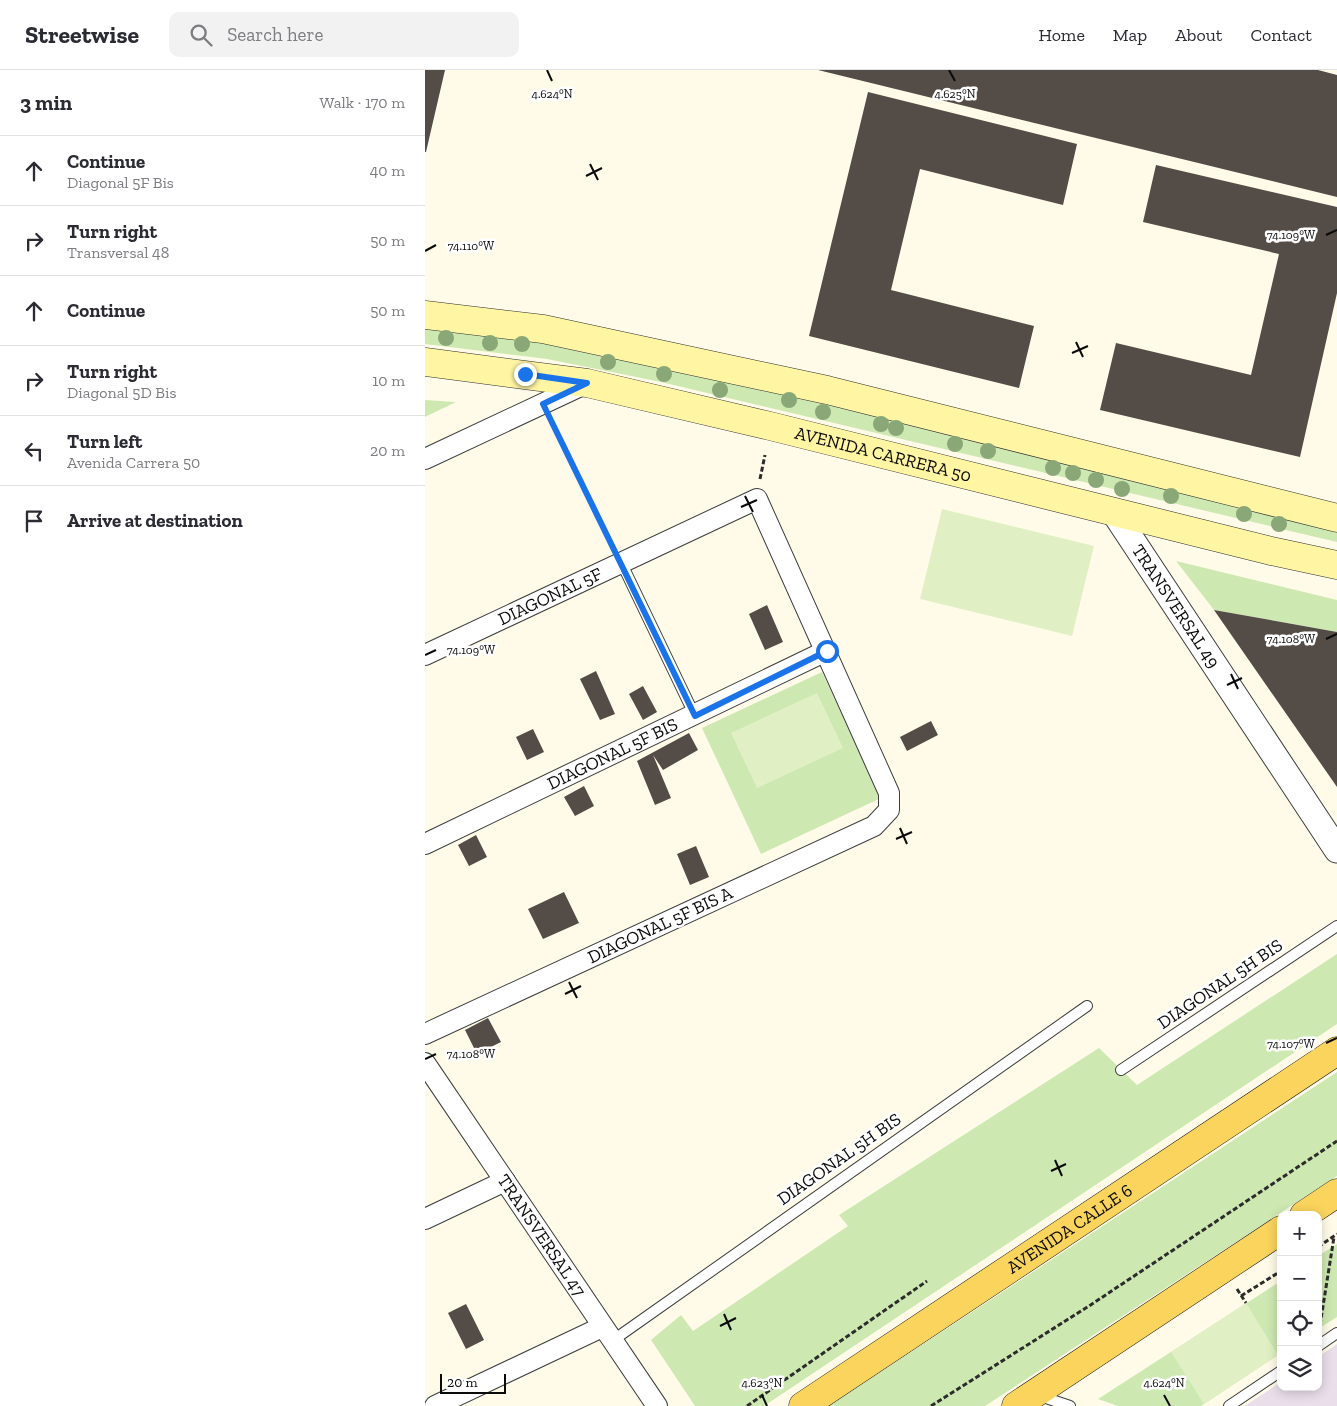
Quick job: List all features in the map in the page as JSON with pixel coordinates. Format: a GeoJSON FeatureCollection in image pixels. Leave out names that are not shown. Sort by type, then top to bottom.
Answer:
{"type":"FeatureCollection","features":[{"type":"Feature","properties":{"kind":"main road"},"geometry":{"type":"LineString","coordinates":[[425,316],[543,329],[827,390],[1337,518]]}},
{"type":"Feature","properties":{"kind":"main road","name":"AVENIDA CARRERA 50"},"geometry":{"type":"LineString","coordinates":[[425,362],[587,383],[1271,551],[1337,565]]}},
{"type":"Feature","properties":{"kind":"main road","name":"AVENIDA CALLE 6"},"geometry":{"type":"LineString","coordinates":[[803,1406],[1337,1051]]}},
{"type":"Feature","properties":{"kind":"main road"},"geometry":{"type":"LineString","coordinates":[[1310,1211],[1337,1193]]}},
{"type":"Feature","properties":{"kind":"main road"},"geometry":{"type":"LineString","coordinates":[[1025,1400],[1277,1233]]}},
{"type":"Feature","properties":{"kind":"street"},"geometry":{"type":"LineString","coordinates":[[425,459],[587,383]]}},
{"type":"Feature","properties":{"kind":"street","name":"DIAGONAL 5F"},"geometry":{"type":"LineString","coordinates":[[425,655],[757,499],[827,651]]}},
{"type":"Feature","properties":{"kind":"street","name":"TRANSVERSAL 49"},"geometry":{"type":"LineString","coordinates":[[1113,511],[1337,850]]}},
{"type":"Feature","properties":{"kind":"street","name":"DIAGONAL 5F BIS"},"geometry":{"type":"LineString","coordinates":[[425,844],[827,651]]}},
{"type":"Feature","properties":{"kind":"street","name":"DIAGONAL 5F BIS A"},"geometry":{"type":"LineString","coordinates":[[425,1034],[874,826],[889,810],[889,793],[827,651]]}},
{"type":"Feature","properties":{"kind":"street","name":"TRANSVERSAL 47"},"geometry":{"type":"LineString","coordinates":[[425,1063],[657,1406]]}},
{"type":"Feature","properties":{"kind":"street"},"geometry":{"type":"LineString","coordinates":[[425,1219],[505,1181]]}},
{"type":"Feature","properties":{"kind":"street"},"geometry":{"type":"LineString","coordinates":[[435,1406],[607,1334]]}},
{"type":"Feature","properties":{"kind":"lane"},"geometry":{"type":"LineString","coordinates":[[622,564],[695,716]]}},
{"type":"Feature","properties":{"kind":"lane","name":"DIAGONAL 5H BIS"},"geometry":{"type":"LineString","coordinates":[[1121,1070],[1337,926]]}},
{"type":"Feature","properties":{"kind":"lane","name":"DIAGONAL 5H BIS"},"geometry":{"type":"LineString","coordinates":[[607,1334],[1087,1006]]}},
{"type":"Feature","properties":{"kind":"lane"},"geometry":{"type":"LineString","coordinates":[[1322,1343],[1337,1334]]}},
{"type":"Feature","properties":{"kind":"lane"},"geometry":{"type":"LineString","coordinates":[[1229,1406],[1277,1374]]}},
{"type":"Feature","properties":{"kind":"lane"},"geometry":{"type":"LineString","coordinates":[[1025,1400],[1070,1406]]}},
{"type":"Feature","properties":{"kind":"path"},"geometry":{"type":"LineString","coordinates":[[543,404],[622,564]]}},
{"type":"Feature","properties":{"kind":"path"},"geometry":{"type":"LineString","coordinates":[[931,1406],[1089,1306],[1337,1141]]}},
{"type":"Feature","properties":{"kind":"path"},"geometry":{"type":"LineString","coordinates":[[1322,1245],[1336,1236]]}},
{"type":"Feature","properties":{"kind":"path"},"geometry":{"type":"LineString","coordinates":[[1322,1313],[1336,1236]]}},
{"type":"Feature","properties":{"kind":"path"},"geometry":{"type":"LineString","coordinates":[[1246,1303],[1241,1296],[1277,1274]]}},
{"type":"Feature","properties":{"kind":"path"},"geometry":{"type":"LineString","coordinates":[[747,1406],[927,1281]]}},
{"type":"Feature","properties":{"kind":"shaded area"},"geometry":{"type":"Polygon","coordinates":[[[1337,1344],[1337,1406],[1245,1406],[1277,1385],[1277,1391],[1322,1391],[1322,1354],[1337,1344]]]}},
{"type":"Feature","properties":{"kind":"green space"},"geometry":{"type":"Polygon","coordinates":[[[425,323],[549,340],[764,386],[1337,525],[1337,542],[661,382],[547,359],[425,344],[425,323]]]}},
{"type":"Feature","properties":{"kind":"green space"},"geometry":{"type":"Polygon","coordinates":[[[425,400],[456,402],[425,417],[425,400]]]}},
{"type":"Feature","properties":{"kind":"green space"},"geometry":{"type":"Polygon","coordinates":[[[942,509],[1094,546],[1072,636],[920,599],[942,509]]]}},
{"type":"Feature","properties":{"kind":"green space"},"geometry":{"type":"Polygon","coordinates":[[[1176,561],[1337,600],[1337,632],[1214,610],[1176,561]]]}},
{"type":"Feature","properties":{"kind":"green space"},"geometry":{"type":"Polygon","coordinates":[[[822,672],[881,798],[761,854],[702,728],[822,672]]]}},
{"type":"Feature","properties":{"kind":"green space"},"geometry":{"type":"Polygon","coordinates":[[[817,693],[843,748],[757,788],[731,733],[817,693]]]}},
{"type":"Feature","properties":{"kind":"green space"},"geometry":{"type":"Polygon","coordinates":[[[1337,954],[1337,1024],[764,1406],[695,1406],[651,1340],[681,1315],[693,1331],[848,1226],[839,1215],[1099,1048],[1137,1085],[1337,954]]]}},
{"type":"Feature","properties":{"kind":"green space"},"geometry":{"type":"Polygon","coordinates":[[[1337,1072],[1337,1176],[1283,1211],[1277,1211],[1277,1215],[985,1406],[829,1406],[1337,1072]]]}},
{"type":"Feature","properties":{"kind":"green space"},"geometry":{"type":"Polygon","coordinates":[[[1337,1244],[1337,1317],[1322,1326],[1322,1256],[1322,1253],[1337,1244]]]}},
{"type":"Feature","properties":{"kind":"green space"},"geometry":{"type":"Polygon","coordinates":[[[1277,1284],[1277,1356],[1201,1406],[1118,1406],[1098,1399],[1277,1284]]]}},
{"type":"Feature","properties":{"kind":"green space"},"geometry":{"type":"Polygon","coordinates":[[[1246,1303],[1277,1356],[1204,1404],[1171,1352],[1246,1303]]]}},
{"type":"Feature","properties":{"kind":"building"},"geometry":{"type":"Polygon","coordinates":[[[425,70],[445,70],[426,152],[425,152],[425,70]]]}},
{"type":"Feature","properties":{"kind":"building"},"geometry":{"type":"Polygon","coordinates":[[[818,70],[1318,70],[1337,75],[1337,197],[818,70]]]}},
{"type":"Feature","properties":{"kind":"building"},"geometry":{"type":"Polygon","coordinates":[[[868,92],[1077,144],[1063,205],[920,169],[891,290],[1034,326],[1019,388],[809,336],[868,92]]]}},
{"type":"Feature","properties":{"kind":"building"},"geometry":{"type":"Polygon","coordinates":[[[1156,165],[1337,207],[1337,293],[1300,457],[1100,410],[1116,343],[1251,375],[1279,254],[1143,222],[1156,165]]]}},
{"type":"Feature","properties":{"kind":"building"},"geometry":{"type":"Polygon","coordinates":[[[767,605],[783,642],[765,650],[749,614],[767,605]]]}},
{"type":"Feature","properties":{"kind":"building"},"geometry":{"type":"Polygon","coordinates":[[[1214,610],[1337,632],[1337,787],[1214,610]]]}},
{"type":"Feature","properties":{"kind":"building"},"geometry":{"type":"Polygon","coordinates":[[[596,671],[615,714],[600,720],[580,679],[596,671]]]}},
{"type":"Feature","properties":{"kind":"building"},"geometry":{"type":"Polygon","coordinates":[[[643,686],[657,712],[643,720],[629,694],[643,686]]]}},
{"type":"Feature","properties":{"kind":"building"},"geometry":{"type":"Polygon","coordinates":[[[931,721],[938,735],[907,751],[900,737],[931,721]]]}},
{"type":"Feature","properties":{"kind":"building"},"geometry":{"type":"Polygon","coordinates":[[[533,729],[544,752],[527,760],[516,737],[533,729]]]}},
{"type":"Feature","properties":{"kind":"building"},"geometry":{"type":"Polygon","coordinates":[[[689,733],[698,750],[663,770],[653,755],[671,798],[655,805],[637,761],[689,733]]]}},
{"type":"Feature","properties":{"kind":"building"},"geometry":{"type":"Polygon","coordinates":[[[584,786],[594,806],[575,816],[564,797],[584,786]]]}},
{"type":"Feature","properties":{"kind":"building"},"geometry":{"type":"Polygon","coordinates":[[[476,835],[487,857],[469,866],[458,845],[476,835]]]}},
{"type":"Feature","properties":{"kind":"building"},"geometry":{"type":"Polygon","coordinates":[[[696,846],[709,877],[690,885],[677,854],[696,846]]]}},
{"type":"Feature","properties":{"kind":"building"},"geometry":{"type":"Polygon","coordinates":[[[564,892],[579,923],[543,939],[528,909],[564,892]]]}},
{"type":"Feature","properties":{"kind":"building"},"geometry":{"type":"Polygon","coordinates":[[[488,1018],[501,1042],[477,1054],[465,1030],[488,1018]]]}},
{"type":"Feature","properties":{"kind":"building"},"geometry":{"type":"Polygon","coordinates":[[[466,1304],[484,1340],[466,1349],[448,1313],[466,1304]]]}},
{"type":"Feature","properties":{"kind":"route"},"geometry":{"type":"LineString","coordinates":[[525,374],[587,383],[543,404],[695,716],[827,651]]}}]}
